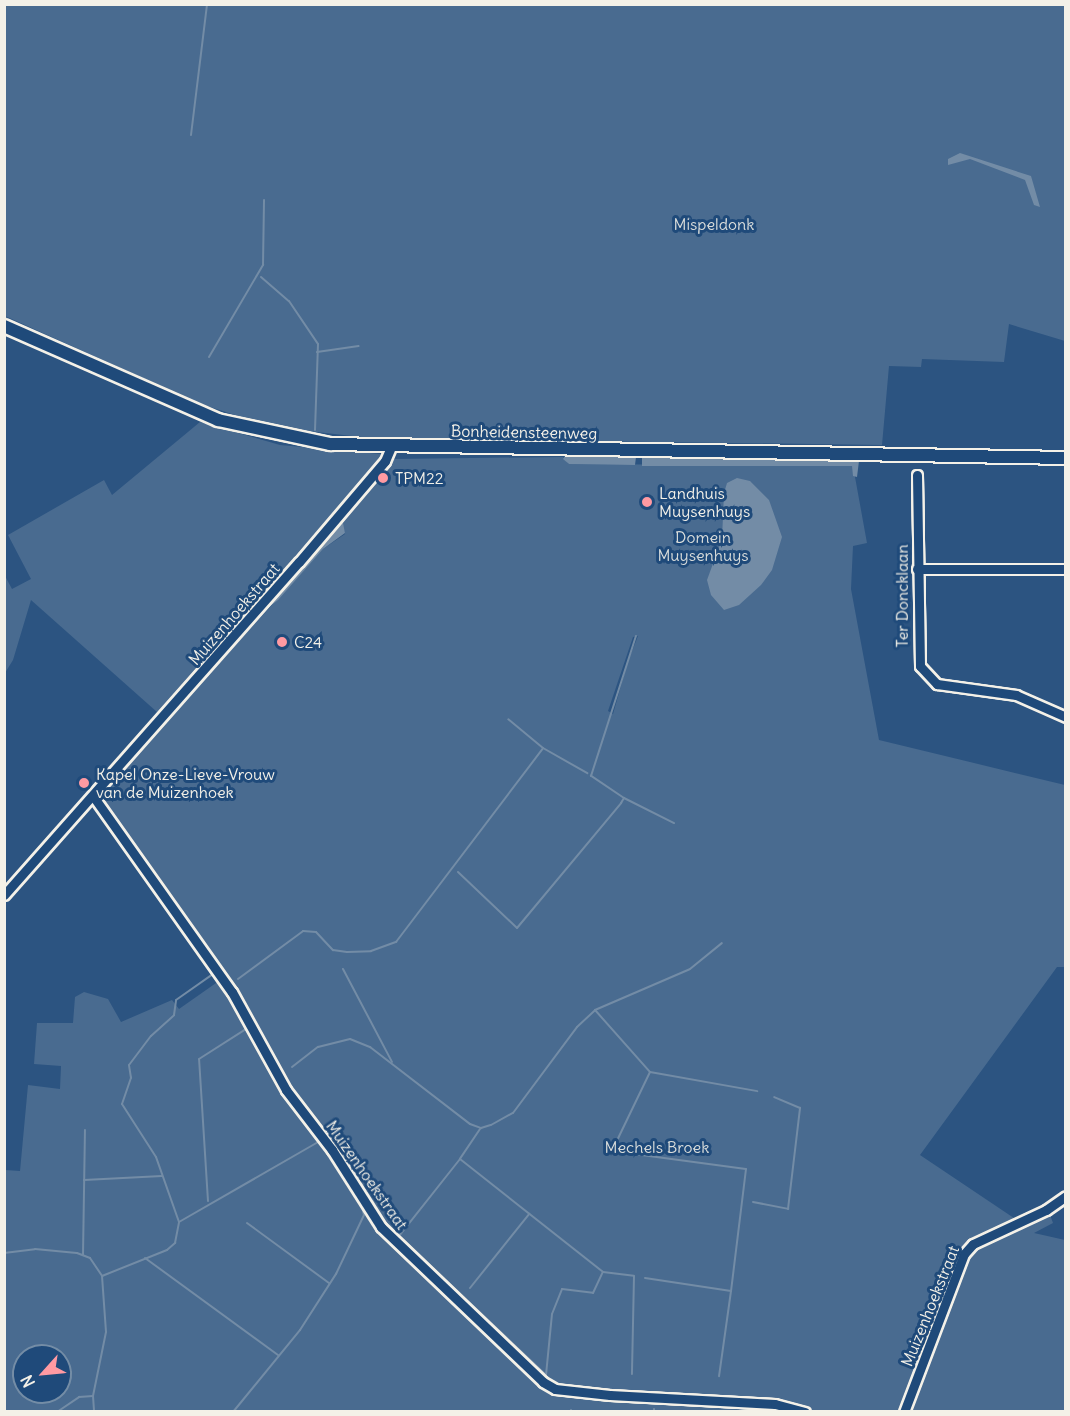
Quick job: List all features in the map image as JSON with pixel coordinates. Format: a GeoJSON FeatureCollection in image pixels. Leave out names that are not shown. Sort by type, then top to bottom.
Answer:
{"type":"FeatureCollection","features":[{"type":"Feature","properties":{"kind":"street","name":"Bonheidensteenweg"},"geometry":{"type":"LineString","coordinates":[[4,326],[218,420],[330,444],[391,447],[1065,458]]}},
{"type":"Feature","properties":{"kind":"street","name":"Muizenhoekstraat"},"geometry":{"type":"LineString","coordinates":[[4,895],[299,562],[380,467],[391,447]]}},
{"type":"Feature","properties":{"kind":"street","name":"Ter Doncklaan"},"geometry":{"type":"LineString","coordinates":[[917,476],[917,651],[920,666],[928,677],[953,687],[1016,695],[1065,717]]}},
{"type":"Feature","properties":{"kind":"street"},"geometry":{"type":"LineString","coordinates":[[917,569],[1065,569]]}},
{"type":"Feature","properties":{"kind":"street","name":"Muizenhoekstraat"},"geometry":{"type":"LineString","coordinates":[[93,796],[232,992],[286,1090],[332,1150],[381,1227],[543,1382],[555,1389],[599,1394],[774,1404],[805,1412]]}},
{"type":"Feature","properties":{"kind":"street","name":"Muizenhoekstraat"},"geometry":{"type":"LineString","coordinates":[[904,1412],[964,1254],[973,1244],[1046,1210],[1065,1196]]}},
{"type":"Feature","properties":{"kind":"green space","name":"Mispeldonk"},"geometry":{"type":"Polygon","coordinates":[[[5,5],[1065,5],[1065,341],[1009,324],[1004,362],[922,359],[921,367],[889,366],[882,445],[370,438],[290,429],[238,416],[201,404],[5,316],[5,5]]]}},
{"type":"Feature","properties":{"kind":"green space"},"geometry":{"type":"Polygon","coordinates":[[[200,422],[280,445],[381,454],[379,461],[157,712],[31,600],[13,660],[5,673],[4,574],[12,589],[31,579],[8,535],[104,480],[112,495],[200,422]]]}},
{"type":"Feature","properties":{"kind":"green space","name":"Mechels Broek"},"geometry":{"type":"Polygon","coordinates":[[[563,457],[569,464],[853,466],[867,543],[853,546],[851,589],[879,740],[1065,785],[1065,967],[1057,967],[920,1155],[1023,1224],[1049,1212],[1053,1223],[1034,1233],[1065,1240],[1065,1411],[5,1412],[5,1170],[20,1171],[28,1085],[60,1089],[61,1066],[34,1064],[37,1023],[73,1023],[75,997],[84,992],[108,999],[121,1022],[172,1000],[179,1009],[226,976],[99,795],[323,549],[345,534],[341,518],[392,459],[563,457]],[[638,636],[633,637],[608,711],[613,714],[628,661],[638,636]]]}},
{"type":"Feature","properties":{"kind":"shaded area"},"geometry":{"type":"Polygon","coordinates":[[[960,153],[1031,176],[1040,207],[1034,205],[1025,180],[970,159],[948,165],[948,159],[960,153]]]}},
{"type":"Feature","properties":{"kind":"shaded area"},"geometry":{"type":"Polygon","coordinates":[[[565,456],[636,457],[635,465],[569,464],[563,459],[565,456]]]}},
{"type":"Feature","properties":{"kind":"shaded area"},"geometry":{"type":"Polygon","coordinates":[[[642,457],[859,461],[857,477],[853,476],[852,466],[642,466],[642,457]]]}},
{"type":"Feature","properties":{"kind":"shaded area"},"geometry":{"type":"Polygon","coordinates":[[[737,478],[750,481],[769,500],[782,537],[772,570],[761,585],[739,605],[724,610],[711,595],[707,580],[722,539],[724,493],[727,483],[737,478]]]}},
{"type":"Feature","properties":{"kind":"shaded area"},"geometry":{"type":"Polygon","coordinates":[[[342,518],[345,533],[323,549],[278,600],[264,611],[261,608],[342,518]]]}},
{"type":"Feature","properties":{"kind":"waterway"},"geometry":{"type":"LineString","coordinates":[[191,135],[207,4]]}},
{"type":"Feature","properties":{"kind":"waterway"},"geometry":{"type":"LineString","coordinates":[[209,357],[263,265],[264,200]]}},
{"type":"Feature","properties":{"kind":"waterway"},"geometry":{"type":"LineString","coordinates":[[261,277],[289,301],[318,344],[315,430]]}},
{"type":"Feature","properties":{"kind":"waterway"},"geometry":{"type":"LineString","coordinates":[[317,352],[359,346]]}},
{"type":"Feature","properties":{"kind":"waterway"},"geometry":{"type":"LineString","coordinates":[[458,872],[517,928],[621,803],[624,798],[591,776],[636,636]]}},
{"type":"Feature","properties":{"kind":"waterway"},"geometry":{"type":"LineString","coordinates":[[238,979],[303,931],[316,932],[333,950],[347,952],[371,951],[396,942],[543,748],[508,719]]}},
{"type":"Feature","properties":{"kind":"waterway"},"geometry":{"type":"LineString","coordinates":[[543,748],[587,773]]}},
{"type":"Feature","properties":{"kind":"waterway"},"geometry":{"type":"LineString","coordinates":[[624,798],[674,823]]}},
{"type":"Feature","properties":{"kind":"waterway"},"geometry":{"type":"LineString","coordinates":[[292,1067],[318,1047],[350,1039],[370,1047],[470,1124],[481,1128],[513,1113],[577,1027],[595,1010],[690,969],[722,943]]}},
{"type":"Feature","properties":{"kind":"waterway"},"geometry":{"type":"LineString","coordinates":[[343,969],[392,1062]]}},
{"type":"Feature","properties":{"kind":"waterway"},"geometry":{"type":"LineString","coordinates":[[102,1276],[167,1250],[175,1243],[179,1222],[156,1157],[122,1104],[131,1078],[129,1065],[151,1036],[174,1015],[176,1000],[213,974],[229,995]]}},
{"type":"Feature","properties":{"kind":"waterway"},"geometry":{"type":"LineString","coordinates":[[234,1005],[242,1022]]}},
{"type":"Feature","properties":{"kind":"waterway"},"geometry":{"type":"LineString","coordinates":[[595,1010],[650,1072],[612,1151],[746,1169],[731,1291]]}},
{"type":"Feature","properties":{"kind":"waterway"},"geometry":{"type":"LineString","coordinates":[[208,1201],[199,1059],[246,1029],[278,1085]]}},
{"type":"Feature","properties":{"kind":"waterway"},"geometry":{"type":"LineString","coordinates":[[650,1072],[757,1091]]}},
{"type":"Feature","properties":{"kind":"waterway"},"geometry":{"type":"LineString","coordinates":[[753,1202],[788,1209],[800,1108],[774,1097]]}},
{"type":"Feature","properties":{"kind":"waterway"},"geometry":{"type":"LineString","coordinates":[[288,1100],[312,1131]]}},
{"type":"Feature","properties":{"kind":"waterway"},"geometry":{"type":"LineString","coordinates":[[480,1129],[460,1159],[603,1272],[634,1276],[632,1374]]}},
{"type":"Feature","properties":{"kind":"waterway"},"geometry":{"type":"LineString","coordinates":[[83,1255],[85,1130]]}},
{"type":"Feature","properties":{"kind":"waterway"},"geometry":{"type":"LineString","coordinates":[[179,1222],[320,1141]]}},
{"type":"Feature","properties":{"kind":"waterway"},"geometry":{"type":"LineString","coordinates":[[323,1146],[332,1158]]}},
{"type":"Feature","properties":{"kind":"waterway"},"geometry":{"type":"LineString","coordinates":[[460,1159],[399,1236],[546,1375],[552,1314],[562,1289],[593,1293],[603,1272]]}},
{"type":"Feature","properties":{"kind":"waterway"},"geometry":{"type":"LineString","coordinates":[[84,1180],[162,1176]]}},
{"type":"Feature","properties":{"kind":"waterway"},"geometry":{"type":"LineString","coordinates":[[233,1412],[300,1330],[336,1274],[364,1215],[361,1204]]}},
{"type":"Feature","properties":{"kind":"waterway"},"geometry":{"type":"LineString","coordinates":[[470,1288],[529,1214]]}},
{"type":"Feature","properties":{"kind":"waterway"},"geometry":{"type":"LineString","coordinates":[[247,1223],[329,1283]]}},
{"type":"Feature","properties":{"kind":"waterway"},"geometry":{"type":"LineString","coordinates":[[4,1253],[35,1249],[77,1253],[90,1258],[102,1276],[106,1332],[93,1396],[94,1412]]}},
{"type":"Feature","properties":{"kind":"waterway"},"geometry":{"type":"LineString","coordinates":[[145,1258],[278,1355]]}},
{"type":"Feature","properties":{"kind":"waterway"},"geometry":{"type":"LineString","coordinates":[[645,1278],[731,1291],[719,1376]]}},
{"type":"Feature","properties":{"kind":"waterway"},"geometry":{"type":"LineString","coordinates":[[57,1412],[79,1397],[93,1396]]}},
{"type":"Feature","properties":{"kind":"place","name":"TPM22"},"geometry":{"type":"Point","coordinates":[383,478]}},
{"type":"Feature","properties":{"kind":"place","name":"Landhuis Muysenhuys"},"geometry":{"type":"Point","coordinates":[647,502]}},
{"type":"Feature","properties":{"kind":"place","name":"C24"},"geometry":{"type":"Point","coordinates":[282,642]}},
{"type":"Feature","properties":{"kind":"place","name":"Kapel Onze-Lieve-Vrouw van de Muizenhoek"},"geometry":{"type":"Point","coordinates":[84,783]}},
{"type":"Feature","properties":{"kind":"park label","name":"Domein Muysenhuys"},"geometry":{"type":"Point","coordinates":[703,546]}}]}
